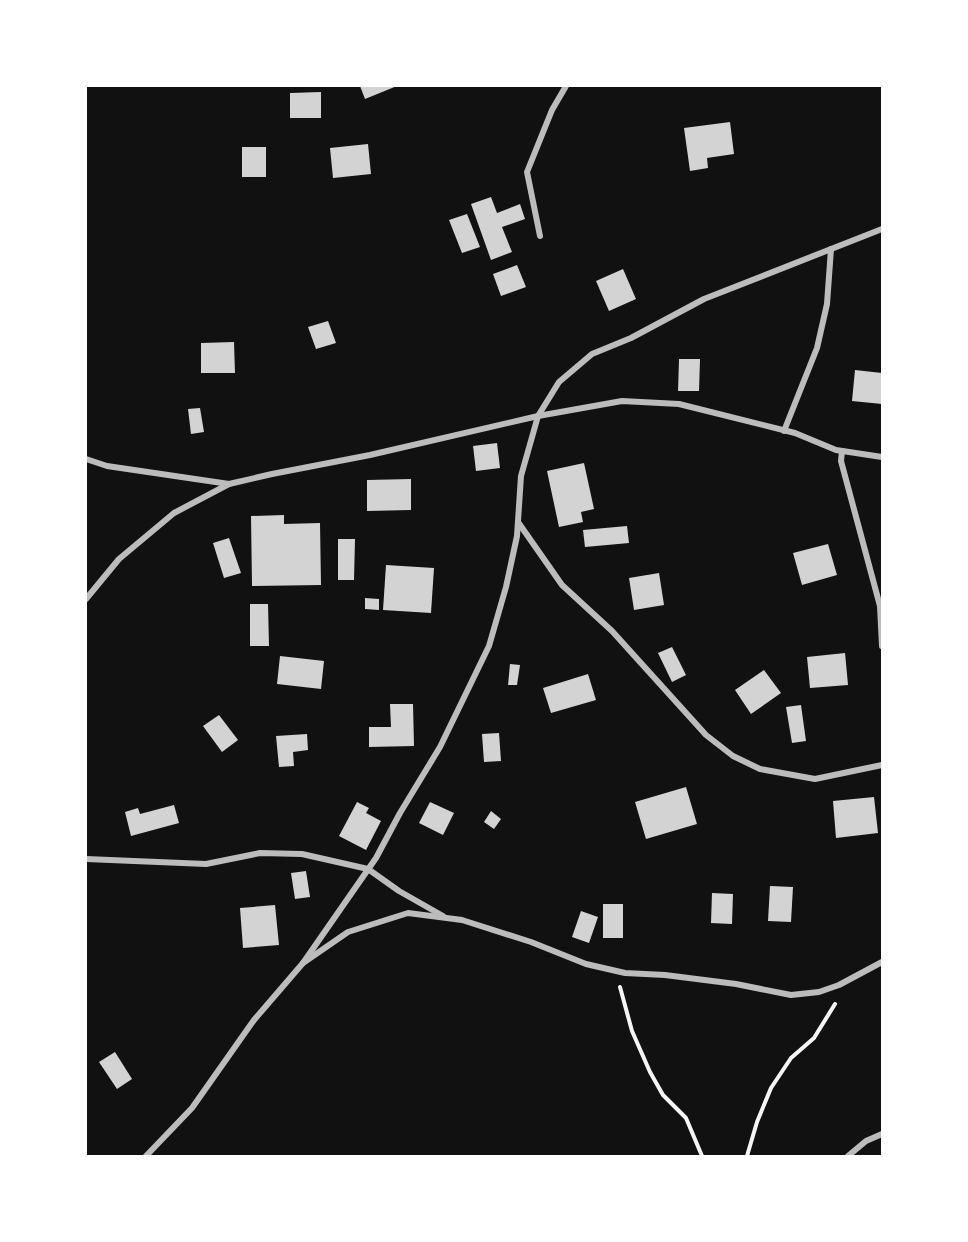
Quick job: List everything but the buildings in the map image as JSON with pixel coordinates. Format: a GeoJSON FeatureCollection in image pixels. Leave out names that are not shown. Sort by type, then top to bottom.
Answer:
{"type":"FeatureCollection","features":[{"type":"Feature","properties":{"kind":"street"},"geometry":{"type":"LineString","coordinates":[[540,236],[527,172],[552,110],[566,86]]}},
{"type":"Feature","properties":{"kind":"street"},"geometry":{"type":"LineString","coordinates":[[146,1156],[192,1108],[254,1020],[303,963],[368,869],[440,747],[489,646],[506,587],[518,521],[521,476],[538,416],[559,382],[592,354],[631,338],[704,299],[882,229]]}},
{"type":"Feature","properties":{"kind":"street"},"geometry":{"type":"LineString","coordinates":[[784,430],[817,348],[827,304],[831,249]]}},
{"type":"Feature","properties":{"kind":"street"},"geometry":{"type":"LineString","coordinates":[[86,599],[119,559],[174,513],[230,484],[370,455],[538,416],[621,401],[679,404],[784,430],[842,451],[882,457]]}},
{"type":"Feature","properties":{"kind":"street"},"geometry":{"type":"LineString","coordinates":[[842,451],[841,461],[880,606],[882,646]]}},
{"type":"Feature","properties":{"kind":"street"},"geometry":{"type":"LineString","coordinates":[[87,460],[107,466],[230,484]]}},
{"type":"Feature","properties":{"kind":"street"},"geometry":{"type":"LineString","coordinates":[[518,521],[562,585],[612,631],[706,735],[733,756],[760,769],[814,779],[882,765]]}},
{"type":"Feature","properties":{"kind":"street"},"geometry":{"type":"LineString","coordinates":[[86,859],[206,864],[260,854],[302,854],[368,869],[399,891],[446,918]]}},
{"type":"Feature","properties":{"kind":"street"},"geometry":{"type":"LineString","coordinates":[[303,963],[348,933],[408,913],[462,920],[586,964],[617,971],[736,984],[791,995],[819,992],[882,962]]}},
{"type":"Feature","properties":{"kind":"street"},"geometry":{"type":"LineString","coordinates":[[848,1156],[866,1141],[882,1134]]}},
{"type":"Feature","properties":{"kind":"path"},"geometry":{"type":"LineString","coordinates":[[617,971],[632,1031],[650,1072],[663,1095],[687,1118],[702,1156]]}},
{"type":"Feature","properties":{"kind":"path"},"geometry":{"type":"LineString","coordinates":[[747,1156],[757,1122],[771,1088],[791,1058],[814,1038],[850,978]]}}]}
